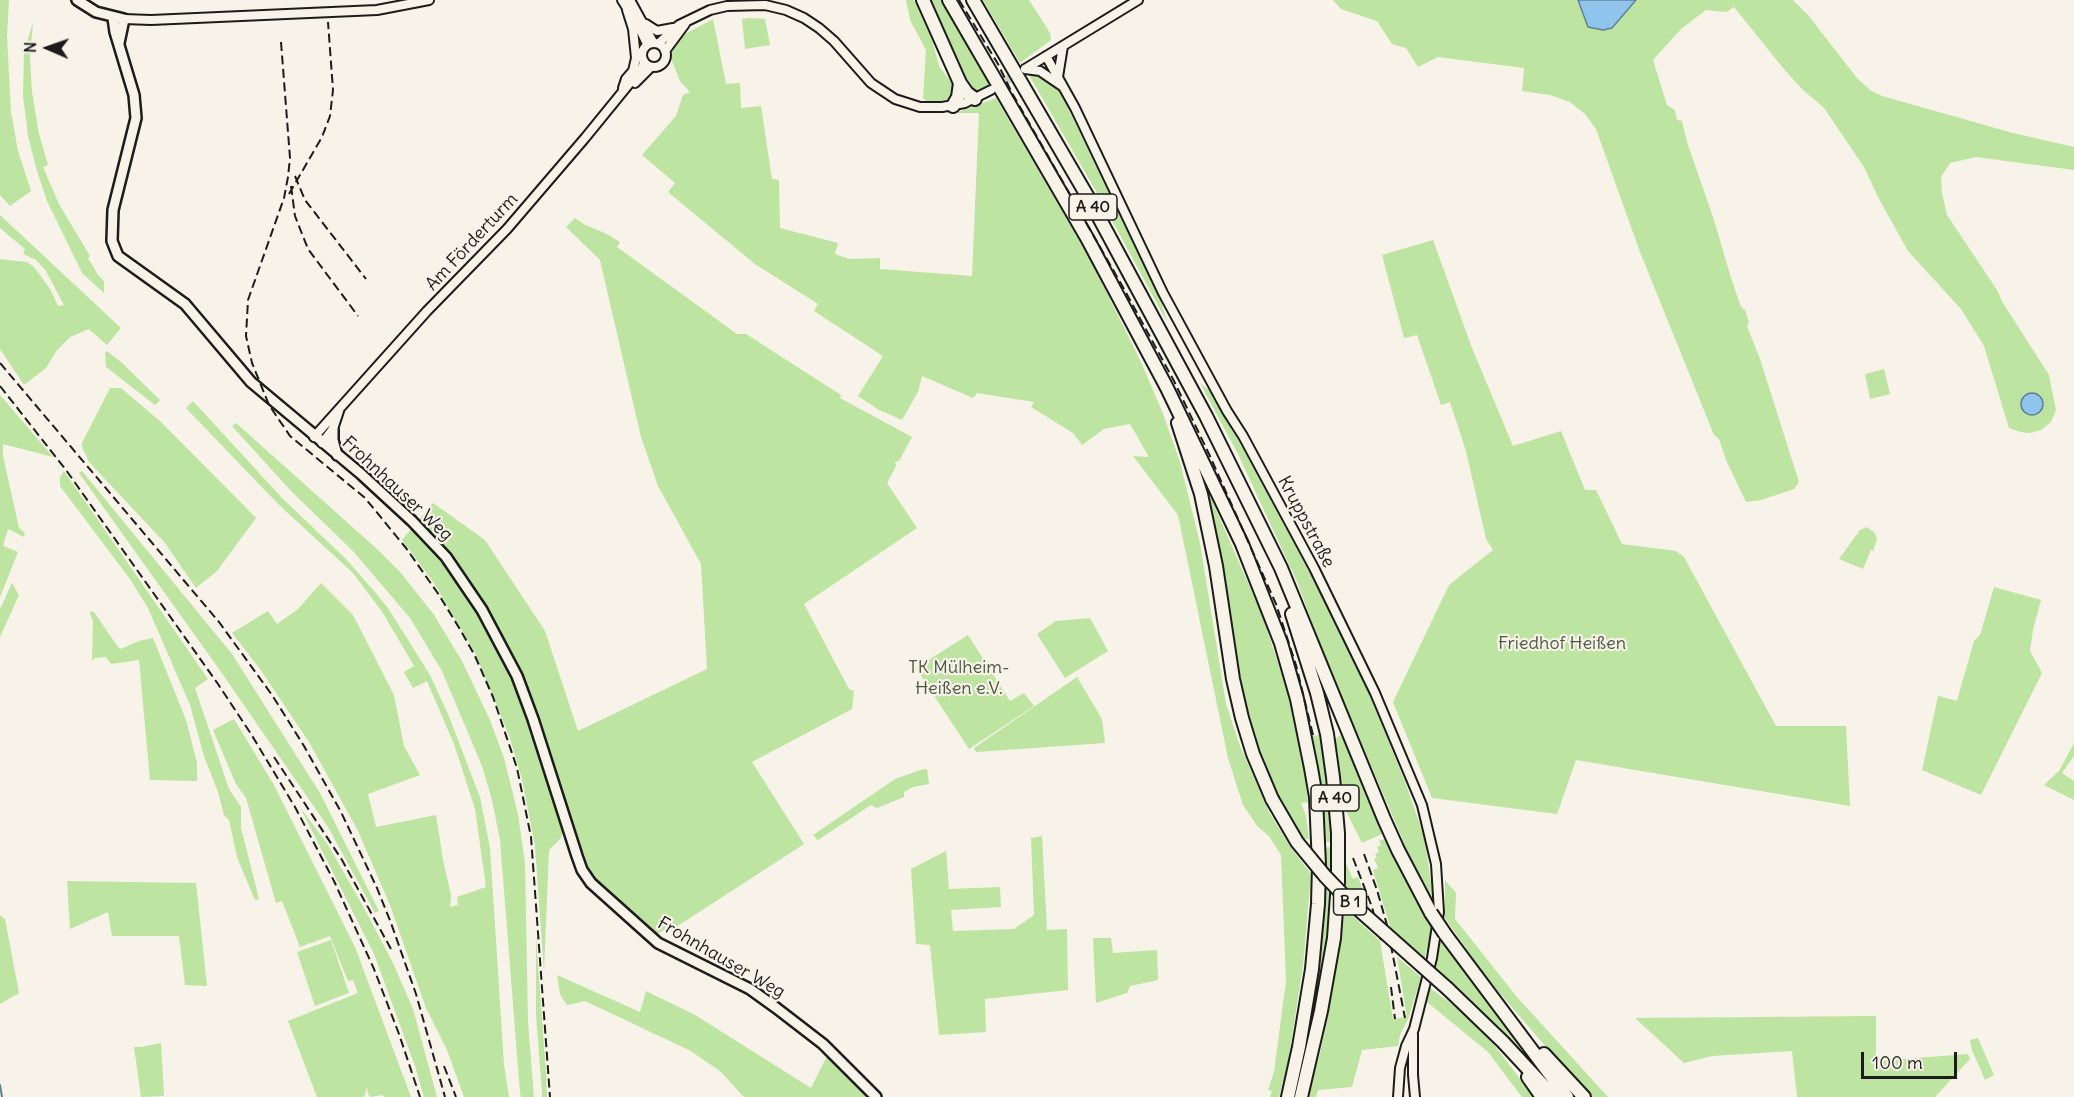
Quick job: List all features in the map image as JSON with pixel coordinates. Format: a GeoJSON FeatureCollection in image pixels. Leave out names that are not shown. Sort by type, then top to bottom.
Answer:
{"type":"FeatureCollection","features":[{"type":"Feature","properties":{"kind":"highway"},"geometry":{"type":"LineString","coordinates":[[923,0],[960,83],[975,99]]}},
{"type":"Feature","properties":{"kind":"highway","name":"A 40"},"geometry":{"type":"LineString","coordinates":[[949,0],[1053,177],[1167,388],[1246,553],[1270,612],[1297,699],[1316,797],[1319,865],[1316,930],[1306,1008],[1288,1097]]}},
{"type":"Feature","properties":{"kind":"highway","name":"A 40"},"geometry":{"type":"LineString","coordinates":[[973,0],[1089,199],[1206,416],[1252,509],[1297,627],[1317,693],[1327,734],[1334,788],[1338,833],[1338,881],[1334,938],[1322,1011],[1301,1097]]}},
{"type":"Feature","properties":{"kind":"highway"},"geometry":{"type":"LineString","coordinates":[[953,106],[958,97],[960,83]]}},
{"type":"Feature","properties":{"kind":"highway","name":"B 1"},"geometry":{"type":"LineString","coordinates":[[1167,388],[1201,494],[1216,566],[1233,679],[1242,718],[1253,754],[1272,799],[1297,842],[1325,876],[1349,901],[1448,989],[1503,1042],[1554,1097]]}},
{"type":"Feature","properties":{"kind":"highway"},"geometry":{"type":"LineString","coordinates":[[1252,509],[1281,568],[1384,819],[1431,913],[1567,1097]]}},
{"type":"Feature","properties":{"kind":"highway"},"geometry":{"type":"LineString","coordinates":[[1494,1000],[1584,1097]]}},
{"type":"Feature","properties":{"kind":"highway"},"geometry":{"type":"LineString","coordinates":[[1503,1042],[1542,1097]]}},
{"type":"Feature","properties":{"kind":"main road"},"geometry":{"type":"LineString","coordinates":[[77,0],[96,12],[124,19]]}},
{"type":"Feature","properties":{"kind":"main road","name":"Frohnhauser Weg"},"geometry":{"type":"LineString","coordinates":[[113,18],[134,95],[136,118],[113,210],[112,241],[115,253],[122,261],[185,304],[250,382],[412,521],[437,547],[465,584],[495,632],[525,696],[577,856],[582,870],[591,883],[653,939],[693,962],[750,989],[775,1006],[823,1044],[876,1097]]}},
{"type":"Feature","properties":{"kind":"main road","name":"Frohnhauser Weg"},"geometry":{"type":"LineString","coordinates":[[119,43],[124,19]]}},
{"type":"Feature","properties":{"kind":"main road"},"geometry":{"type":"LineString","coordinates":[[333,429],[337,455]]}},
{"type":"Feature","properties":{"kind":"street"},"geometry":{"type":"LineString","coordinates":[[124,19],[377,10],[429,0]]}},
{"type":"Feature","properties":{"kind":"street"},"geometry":{"type":"LineString","coordinates":[[622,0],[639,27],[653,43],[665,51]]}},
{"type":"Feature","properties":{"kind":"street"},"geometry":{"type":"LineString","coordinates":[[630,0],[648,27],[657,31],[675,28]]}},
{"type":"Feature","properties":{"kind":"street"},"geometry":{"type":"LineString","coordinates":[[1063,87],[1040,71],[1025,69],[1138,0]]}},
{"type":"Feature","properties":{"kind":"street","name":"Am Förderturm"},"geometry":{"type":"LineString","coordinates":[[648,64],[642,53],[653,43],[675,28],[710,10],[725,3],[765,5],[786,10],[819,28],[834,41],[871,83],[895,99],[920,107],[953,106],[975,99],[991,90]]}},
{"type":"Feature","properties":{"kind":"street"},"geometry":{"type":"LineString","coordinates":[[622,93],[636,58],[633,29],[627,10]]}},
{"type":"Feature","properties":{"kind":"street"},"geometry":{"type":"LineString","coordinates":[[644,22],[653,43]]}},
{"type":"Feature","properties":{"kind":"street","name":"Am Förderturm"},"geometry":{"type":"LineString","coordinates":[[648,64],[660,65],[663,62],[665,51],[686,23]]}},
{"type":"Feature","properties":{"kind":"street"},"geometry":{"type":"LineString","coordinates":[[1058,77],[1063,46]]}},
{"type":"Feature","properties":{"kind":"street","name":"Kruppstraße"},"geometry":{"type":"LineString","coordinates":[[1046,56],[1163,293],[1314,568],[1376,693],[1419,798],[1436,864],[1439,912],[1432,958],[1414,1029],[1400,1068],[1398,1097]]}},
{"type":"Feature","properties":{"kind":"street","name":"Am Förderturm"},"geometry":{"type":"LineString","coordinates":[[318,440],[340,409],[427,311],[507,229],[648,64]]}},
{"type":"Feature","properties":{"kind":"street","name":"Am Förderturm"},"geometry":{"type":"LineString","coordinates":[[318,440],[333,429],[340,409]]}},
{"type":"Feature","properties":{"kind":"street","name":"Kruppstraße"},"geometry":{"type":"LineString","coordinates":[[1414,1029],[1415,1097]]}},
{"type":"Feature","properties":{"kind":"green space"},"geometry":{"type":"Polygon","coordinates":[[[0,0],[9,0],[7,36],[11,112],[18,151],[31,191],[10,206],[0,195],[0,0]]]}},
{"type":"Feature","properties":{"kind":"green space"},"geometry":{"type":"Polygon","coordinates":[[[906,0],[914,0],[932,40],[939,66],[953,85],[948,99],[926,101],[923,98],[926,50],[910,20],[906,0]]]}},
{"type":"Feature","properties":{"kind":"green space"},"geometry":{"type":"Polygon","coordinates":[[[928,0],[941,0],[990,85],[977,91],[967,88],[928,0]]]}},
{"type":"Feature","properties":{"kind":"green space"},"geometry":{"type":"Polygon","coordinates":[[[983,0],[1029,0],[1050,33],[1051,40],[1020,63],[983,0]]]}},
{"type":"Feature","properties":{"kind":"green space"},"geometry":{"type":"Polygon","coordinates":[[[1333,0],[1793,0],[1808,15],[1857,78],[1870,90],[1882,96],[2013,133],[2074,147],[2074,170],[1976,157],[1950,163],[1941,177],[1947,215],[1997,290],[2049,375],[2056,410],[2051,422],[2041,430],[2030,433],[2009,428],[1984,346],[1961,309],[1908,251],[1864,167],[1824,108],[1783,68],[1734,7],[1726,12],[1706,10],[1681,29],[1653,60],[1667,105],[1675,110],[1677,120],[1682,121],[1799,482],[1794,489],[1761,500],[1746,502],[1726,460],[1719,439],[1714,435],[1640,252],[1596,129],[1585,114],[1570,102],[1550,95],[1522,91],[1524,68],[1438,57],[1418,67],[1406,48],[1392,44],[1377,21],[1341,9],[1333,0]]]}},
{"type":"Feature","properties":{"kind":"green space"},"geometry":{"type":"Polygon","coordinates":[[[713,19],[726,84],[740,83],[741,108],[761,106],[772,179],[779,180],[780,228],[838,243],[835,254],[849,259],[880,258],[880,269],[972,276],[979,113],[950,113],[996,98],[1090,259],[1140,360],[1162,411],[1180,462],[1200,543],[1226,704],[1240,746],[1269,812],[1289,845],[1311,874],[1303,966],[1288,1062],[1279,1097],[1270,1097],[1272,1091],[1268,1090],[1274,1072],[1286,981],[1281,855],[1269,836],[1258,827],[1243,805],[1228,758],[1178,515],[1133,456],[1149,457],[1130,424],[1104,429],[1082,445],[1073,433],[1031,407],[1034,402],[977,393],[973,398],[922,376],[918,392],[902,420],[879,410],[858,396],[883,356],[814,311],[818,304],[755,264],[668,192],[675,183],[642,155],[676,116],[683,95],[690,92],[680,81],[670,56],[672,46],[685,34],[713,19]]]}},
{"type":"Feature","properties":{"kind":"green space"},"geometry":{"type":"Polygon","coordinates":[[[742,19],[765,19],[770,45],[745,49],[742,19]]]}},
{"type":"Feature","properties":{"kind":"green space"},"geometry":{"type":"Polygon","coordinates":[[[33,22],[30,59],[32,92],[39,134],[48,165],[43,167],[59,204],[90,256],[88,258],[104,281],[104,293],[82,273],[47,201],[36,168],[28,135],[23,96],[24,53],[33,22]]]}},
{"type":"Feature","properties":{"kind":"green space"},"geometry":{"type":"Polygon","coordinates":[[[1029,75],[1040,76],[1060,92],[1161,301],[1167,322],[1101,200],[1029,75]]]}},
{"type":"Feature","properties":{"kind":"green space"},"geometry":{"type":"Polygon","coordinates":[[[0,215],[121,328],[107,345],[89,329],[70,337],[57,350],[46,368],[24,385],[0,349],[0,259],[27,262],[34,267],[50,289],[58,306],[64,305],[46,271],[36,260],[23,254],[25,249],[0,228],[0,215]]]}},
{"type":"Feature","properties":{"kind":"green space"},"geometry":{"type":"Polygon","coordinates":[[[575,218],[620,242],[617,247],[737,334],[746,334],[841,395],[840,398],[912,437],[899,461],[895,462],[896,466],[887,483],[917,528],[804,604],[849,689],[854,691],[852,709],[752,762],[804,844],[673,929],[664,930],[656,935],[595,881],[584,866],[551,788],[563,830],[561,838],[549,850],[544,972],[535,846],[522,779],[510,738],[476,655],[434,583],[402,540],[433,503],[485,540],[545,631],[578,731],[707,669],[701,564],[658,486],[641,437],[600,260],[566,227],[575,218]]]}},
{"type":"Feature","properties":{"kind":"green space","name":"Friedhof Heißen"},"geometry":{"type":"Polygon","coordinates":[[[1433,240],[1472,348],[1513,446],[1561,431],[1585,490],[1596,490],[1622,544],[1676,551],[1684,557],[1776,726],[1846,726],[1850,806],[1576,760],[1557,814],[1432,798],[1393,702],[1449,585],[1493,550],[1486,539],[1466,451],[1450,402],[1441,405],[1417,335],[1404,338],[1382,255],[1433,240]]]}},
{"type":"Feature","properties":{"kind":"green space"},"geometry":{"type":"Polygon","coordinates":[[[107,351],[160,400],[155,405],[106,367],[105,353],[107,351]]]}},
{"type":"Feature","properties":{"kind":"green space"},"geometry":{"type":"Polygon","coordinates":[[[1884,369],[1890,394],[1870,399],[1865,374],[1884,369]]]}},
{"type":"Feature","properties":{"kind":"green space"},"geometry":{"type":"Polygon","coordinates":[[[1200,383],[1211,392],[1351,650],[1406,784],[1425,840],[1433,898],[1411,859],[1325,658],[1298,584],[1238,454],[1200,383]]]}},
{"type":"Feature","properties":{"kind":"green space"},"geometry":{"type":"Polygon","coordinates":[[[110,388],[121,388],[161,422],[256,518],[217,571],[196,588],[165,543],[89,462],[82,447],[110,388]]]}},
{"type":"Feature","properties":{"kind":"green space"},"geometry":{"type":"Polygon","coordinates":[[[0,395],[53,457],[3,444],[3,456],[19,528],[25,533],[24,537],[8,529],[3,546],[18,552],[0,597],[0,395]]]}},
{"type":"Feature","properties":{"kind":"green space"},"geometry":{"type":"Polygon","coordinates":[[[193,401],[282,498],[346,559],[388,608],[430,675],[448,714],[480,797],[490,848],[504,1065],[509,1097],[464,1097],[447,1050],[426,1008],[390,905],[358,831],[309,742],[260,669],[232,633],[268,611],[277,624],[298,609],[321,583],[353,615],[394,695],[404,746],[420,775],[368,794],[376,827],[436,815],[451,895],[450,907],[458,905],[457,897],[486,887],[475,809],[454,744],[427,681],[413,688],[404,672],[414,666],[383,613],[353,573],[278,504],[186,408],[193,401]]]}},
{"type":"Feature","properties":{"kind":"green space"},"geometry":{"type":"Polygon","coordinates":[[[236,423],[401,573],[434,615],[462,661],[490,720],[504,758],[518,814],[525,863],[528,1022],[534,1097],[521,1097],[520,1092],[500,840],[492,800],[482,766],[442,671],[410,618],[353,551],[292,492],[232,426],[236,423]]]}},
{"type":"Feature","properties":{"kind":"green space"},"geometry":{"type":"Polygon","coordinates":[[[1196,464],[1262,615],[1288,693],[1305,775],[1308,802],[1301,803],[1306,816],[1309,839],[1303,839],[1275,793],[1251,734],[1236,671],[1223,575],[1196,464]]]}},
{"type":"Feature","properties":{"kind":"green space"},"geometry":{"type":"Polygon","coordinates":[[[64,471],[208,679],[195,688],[229,789],[241,807],[241,828],[259,899],[255,900],[237,857],[229,820],[224,815],[190,705],[148,608],[130,579],[60,486],[60,477],[64,471]]]}},
{"type":"Feature","properties":{"kind":"green space"},"geometry":{"type":"Polygon","coordinates":[[[82,471],[232,654],[320,793],[379,911],[375,913],[328,827],[79,473],[82,471]]]}},
{"type":"Feature","properties":{"kind":"green space"},"geometry":{"type":"Polygon","coordinates":[[[1867,527],[1875,533],[1877,539],[1863,569],[1839,559],[1860,530],[1867,527]]]}},
{"type":"Feature","properties":{"kind":"green space"},"geometry":{"type":"Polygon","coordinates":[[[12,583],[19,595],[0,637],[0,609],[12,583]]]}},
{"type":"Feature","properties":{"kind":"green space"},"geometry":{"type":"Polygon","coordinates":[[[1994,587],[2041,600],[2030,651],[2042,673],[1981,795],[1922,770],[1938,696],[1957,701],[1974,641],[1980,635],[1994,587]]]}},
{"type":"Feature","properties":{"kind":"green space"},"geometry":{"type":"Polygon","coordinates":[[[91,611],[121,649],[153,638],[186,720],[197,763],[197,781],[150,780],[139,660],[111,664],[106,657],[95,658],[92,661],[91,611]]]}},
{"type":"Feature","properties":{"kind":"green space"},"geometry":{"type":"Polygon","coordinates":[[[1090,618],[1108,651],[1065,678],[1037,634],[1056,621],[1090,618]]]}},
{"type":"Feature","properties":{"kind":"green space","name":"TK Mülheim- Heißen e.V."},"geometry":{"type":"Polygon","coordinates":[[[968,635],[1010,701],[1024,693],[1034,706],[969,749],[916,668],[968,635]]]}},
{"type":"Feature","properties":{"kind":"green space"},"geometry":{"type":"Polygon","coordinates":[[[1077,677],[1102,719],[1105,743],[976,752],[974,748],[1077,677]]]}},
{"type":"Feature","properties":{"kind":"green space"},"geometry":{"type":"Polygon","coordinates":[[[234,719],[274,785],[355,947],[411,1097],[382,1095],[371,1097],[367,1087],[364,1097],[317,1097],[288,1021],[358,993],[353,980],[348,981],[330,936],[300,947],[282,901],[276,903],[246,798],[236,784],[213,730],[234,719]]]}},
{"type":"Feature","properties":{"kind":"green space"},"geometry":{"type":"Polygon","coordinates":[[[1343,733],[1384,833],[1362,843],[1345,809],[1335,739],[1343,733]]]}},
{"type":"Feature","properties":{"kind":"green space"},"geometry":{"type":"Polygon","coordinates":[[[1319,735],[1329,794],[1332,842],[1323,842],[1311,736],[1319,735]]]}},
{"type":"Feature","properties":{"kind":"green space"},"geometry":{"type":"Polygon","coordinates":[[[2074,743],[2074,756],[2062,773],[2074,781],[2074,800],[2044,785],[2059,771],[2074,743]]]}},
{"type":"Feature","properties":{"kind":"green space"},"geometry":{"type":"Polygon","coordinates":[[[927,769],[929,784],[913,787],[904,792],[904,797],[877,808],[871,805],[818,840],[813,835],[895,779],[927,769]]]}},
{"type":"Feature","properties":{"kind":"green space"},"geometry":{"type":"Polygon","coordinates":[[[300,807],[328,845],[393,963],[413,1009],[437,1097],[424,1097],[374,954],[300,807]]]}},
{"type":"Feature","properties":{"kind":"green space"},"geometry":{"type":"Polygon","coordinates":[[[1042,836],[1047,930],[1067,929],[1068,990],[985,999],[986,1032],[939,1035],[930,945],[916,944],[911,869],[946,851],[949,889],[1000,887],[1001,907],[951,910],[953,931],[1014,929],[1034,915],[1031,838],[1042,836]]]}},
{"type":"Feature","properties":{"kind":"green space"},"geometry":{"type":"Polygon","coordinates":[[[1387,838],[1432,925],[1424,962],[1392,933],[1373,870],[1378,868],[1374,859],[1377,858],[1375,854],[1379,852],[1377,847],[1381,845],[1379,841],[1387,838]]]}},
{"type":"Feature","properties":{"kind":"green space"},"geometry":{"type":"Polygon","coordinates":[[[1332,847],[1326,951],[1320,989],[1303,1062],[1301,1062],[1323,848],[1332,847]]]}},
{"type":"Feature","properties":{"kind":"green space"},"geometry":{"type":"Polygon","coordinates":[[[1346,863],[1353,879],[1358,877],[1372,915],[1345,889],[1346,863]]]}},
{"type":"Feature","properties":{"kind":"green space"},"geometry":{"type":"Polygon","coordinates":[[[1445,880],[1456,893],[1455,919],[1517,997],[1608,1097],[1589,1097],[1485,976],[1445,918],[1445,880]]]}},
{"type":"Feature","properties":{"kind":"green space"},"geometry":{"type":"Polygon","coordinates":[[[67,881],[196,883],[207,986],[185,985],[179,936],[112,936],[108,912],[70,929],[67,881]]]}},
{"type":"Feature","properties":{"kind":"green space"},"geometry":{"type":"Polygon","coordinates":[[[1344,908],[1380,941],[1393,1019],[1407,1017],[1397,957],[1421,977],[1398,1046],[1362,1050],[1352,1087],[1318,1090],[1316,1097],[1308,1097],[1321,1049],[1333,989],[1344,908]]]}},
{"type":"Feature","properties":{"kind":"green space"},"geometry":{"type":"Polygon","coordinates":[[[0,915],[5,919],[19,993],[0,1004],[0,915]]]}},
{"type":"Feature","properties":{"kind":"green space"},"geometry":{"type":"Polygon","coordinates":[[[536,936],[547,1097],[542,1097],[536,1014],[536,936]]]}},
{"type":"Feature","properties":{"kind":"green space"},"geometry":{"type":"Polygon","coordinates":[[[1093,938],[1111,938],[1113,953],[1157,950],[1158,980],[1130,986],[1127,993],[1096,1003],[1093,938]]]}},
{"type":"Feature","properties":{"kind":"green space"},"geometry":{"type":"Polygon","coordinates":[[[331,940],[349,993],[315,1006],[297,952],[331,940]]]}},
{"type":"Feature","properties":{"kind":"green space"},"geometry":{"type":"Polygon","coordinates":[[[1441,940],[1536,1063],[1533,1066],[1435,970],[1441,940]]]}},
{"type":"Feature","properties":{"kind":"green space"},"geometry":{"type":"Polygon","coordinates":[[[557,975],[640,1012],[646,991],[695,1015],[811,1088],[827,1056],[870,1097],[744,1097],[721,1072],[691,1051],[585,1001],[566,1004],[560,994],[557,975]]]}},
{"type":"Feature","properties":{"kind":"green space"},"geometry":{"type":"Polygon","coordinates":[[[1430,988],[1467,1015],[1494,1045],[1534,1097],[1522,1097],[1488,1052],[1427,1002],[1430,988]]]}},
{"type":"Feature","properties":{"kind":"green space"},"geometry":{"type":"Polygon","coordinates":[[[1876,1016],[1876,1061],[1968,1054],[1970,1059],[1935,1097],[1797,1097],[1792,1051],[1712,1056],[1684,1063],[1635,1018],[1876,1016]]]}},
{"type":"Feature","properties":{"kind":"green space"},"geometry":{"type":"Polygon","coordinates":[[[1978,1038],[1994,1075],[1985,1080],[1970,1040],[1978,1038]]]}},
{"type":"Feature","properties":{"kind":"green space"},"geometry":{"type":"Polygon","coordinates":[[[161,1043],[164,1096],[141,1097],[134,1047],[161,1043]]]}},
{"type":"Feature","properties":{"kind":"water"},"geometry":{"type":"Polygon","coordinates":[[[1578,0],[1636,0],[1612,28],[1603,30],[1588,27],[1578,0]]]}},
{"type":"Feature","properties":{"kind":"water"},"geometry":{"type":"Polygon","coordinates":[[[2032,393],[2040,396],[2043,404],[2040,412],[2032,415],[2024,412],[2021,404],[2024,396],[2032,393]]]}},
{"type":"Feature","properties":{"kind":"waterway"},"geometry":{"type":"LineString","coordinates":[[0,1085],[2,1097]]}},
{"type":"Feature","properties":{"kind":"tunnel"},"geometry":{"type":"LineString","coordinates":[[995,88],[1018,73]]}},
{"type":"Feature","properties":{"kind":"railway"},"geometry":{"type":"LineString","coordinates":[[959,0],[998,64],[1012,93],[1174,381],[1276,604],[1296,665],[1313,735]]}},
{"type":"Feature","properties":{"kind":"railway"},"geometry":{"type":"LineString","coordinates":[[289,194],[322,137],[330,116],[333,90],[328,22]]}},
{"type":"Feature","properties":{"kind":"railway"},"geometry":{"type":"LineString","coordinates":[[281,42],[290,158],[284,198],[248,300],[246,336],[252,363],[269,405],[290,436],[365,498],[406,548],[461,631],[493,697],[517,768],[531,837],[550,1097]]}},
{"type":"Feature","properties":{"kind":"railway"},"geometry":{"type":"LineString","coordinates":[[295,176],[305,200],[366,279]]}},
{"type":"Feature","properties":{"kind":"railway"},"geometry":{"type":"LineString","coordinates":[[291,186],[295,216],[308,249],[358,316]]}},
{"type":"Feature","properties":{"kind":"railway"},"geometry":{"type":"LineString","coordinates":[[0,363],[219,622],[272,695],[304,746],[341,812],[377,888],[416,994],[445,1097]]}},
{"type":"Feature","properties":{"kind":"railway"},"geometry":{"type":"LineString","coordinates":[[0,386],[66,470],[218,684],[295,807],[334,881],[374,969],[420,1097]]}},
{"type":"Feature","properties":{"kind":"railway"},"geometry":{"type":"LineString","coordinates":[[274,757],[342,860],[391,949]]}},
{"type":"Feature","properties":{"kind":"railway"},"geometry":{"type":"LineString","coordinates":[[1364,854],[1387,925],[1405,1018]]}},
{"type":"Feature","properties":{"kind":"railway"},"geometry":{"type":"LineString","coordinates":[[1353,858],[1372,907],[1381,940]]}},
{"type":"Feature","properties":{"kind":"railway"},"geometry":{"type":"LineString","coordinates":[[1391,987],[1395,1019]]}},
{"type":"Feature","properties":{"kind":"railway"},"geometry":{"type":"LineString","coordinates":[[444,1066],[456,1097]]}}]}
